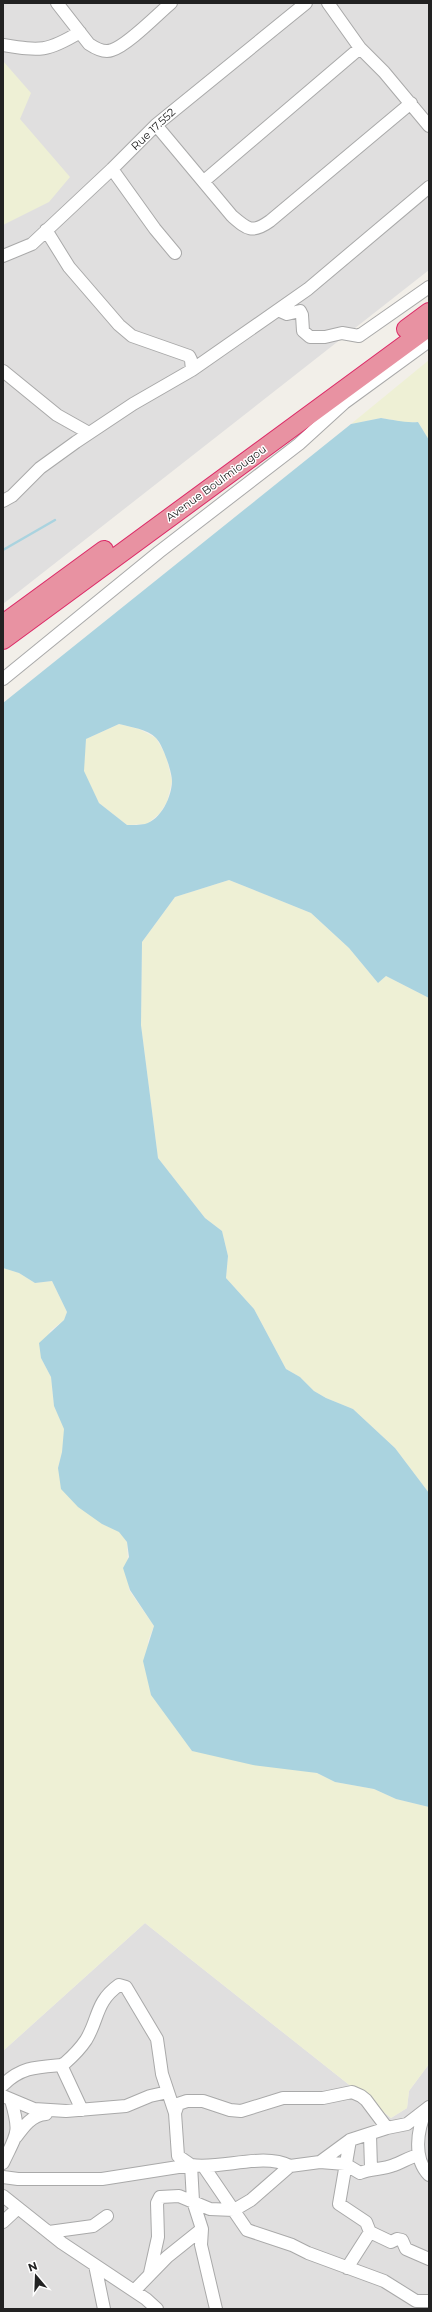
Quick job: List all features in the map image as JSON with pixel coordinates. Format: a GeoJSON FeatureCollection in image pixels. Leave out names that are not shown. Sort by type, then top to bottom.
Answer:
{"type":"FeatureCollection","features":[{"type":"Feature","properties":{"kind":"highway","name":"Avenue Boulmiougou"},"geometry":{"type":"LineString","coordinates":[[3,624],[429,312]]}},
{"type":"Feature","properties":{"kind":"highway","name":"Avenue Boulmiougou"},"geometry":{"type":"LineString","coordinates":[[3,640],[429,327]]}},
{"type":"Feature","properties":{"kind":"street"},"geometry":{"type":"LineString","coordinates":[[57,3],[89,44],[95,48],[114,50],[167,4]]}},
{"type":"Feature","properties":{"kind":"street","name":"Rue 17.552"},"geometry":{"type":"LineString","coordinates":[[3,256],[32,244],[112,169],[156,124],[306,3]]}},
{"type":"Feature","properties":{"kind":"street"},"geometry":{"type":"LineString","coordinates":[[328,3],[360,48],[384,72],[429,126]]}},
{"type":"Feature","properties":{"kind":"street"},"geometry":{"type":"LineString","coordinates":[[3,45],[27,49],[47,48],[80,32]]}},
{"type":"Feature","properties":{"kind":"street"},"geometry":{"type":"LineString","coordinates":[[204,181],[360,48]]}},
{"type":"Feature","properties":{"kind":"street"},"geometry":{"type":"LineString","coordinates":[[156,124],[232,216],[241,224],[250,229],[259,228],[270,221],[411,103]]}},
{"type":"Feature","properties":{"kind":"street"},"geometry":{"type":"LineString","coordinates":[[112,169],[155,229],[175,253]]}},
{"type":"Feature","properties":{"kind":"street"},"geometry":{"type":"LineString","coordinates":[[3,501],[12,496],[40,468],[89,433],[192,370],[308,289],[429,188]]}},
{"type":"Feature","properties":{"kind":"street"},"geometry":{"type":"LineString","coordinates":[[46,230],[69,267],[119,325],[132,336],[156,346],[188,356],[191,360],[192,370]]}},
{"type":"Feature","properties":{"kind":"street"},"geometry":{"type":"LineString","coordinates":[[278,310],[287,314],[300,311],[302,315],[303,331],[310,337],[325,337],[342,333],[356,336],[408,304],[429,287]]}},
{"type":"Feature","properties":{"kind":"street"},"geometry":{"type":"LineString","coordinates":[[3,679],[165,547],[299,444],[344,403],[429,341]]}},
{"type":"Feature","properties":{"kind":"street"},"geometry":{"type":"LineString","coordinates":[[3,371],[56,415],[89,433]]}},
{"type":"Feature","properties":{"kind":"street"},"geometry":{"type":"LineString","coordinates":[[3,2085],[12,2076],[30,2068],[61,2065],[83,2044],[97,2010],[115,1988],[123,1985],[155,2035],[168,2092],[175,2113],[178,2156],[190,2165],[193,2201],[202,2229],[201,2245],[216,2309]]}},
{"type":"Feature","properties":{"kind":"street"},"geometry":{"type":"LineString","coordinates":[[61,2065],[82,2110]]}},
{"type":"Feature","properties":{"kind":"street"},"geometry":{"type":"LineString","coordinates":[[7,2098],[48,2111],[82,2110],[126,2106],[150,2096],[168,2092]]}},
{"type":"Feature","properties":{"kind":"street"},"geometry":{"type":"LineString","coordinates":[[175,2113],[178,2104],[187,2101],[210,2102],[235,2111],[283,2098],[318,2098],[352,2092],[366,2100],[392,2128],[406,2131],[419,2142]]}},
{"type":"Feature","properties":{"kind":"street"},"geometry":{"type":"LineString","coordinates":[[7,2098],[17,2119],[16,2137]]}},
{"type":"Feature","properties":{"kind":"street"},"geometry":{"type":"LineString","coordinates":[[320,2162],[350,2140],[413,2121],[428,2107]]}},
{"type":"Feature","properties":{"kind":"street"},"geometry":{"type":"LineString","coordinates":[[428,2107],[421,2121],[419,2155],[420,2163],[429,2175]]}},
{"type":"Feature","properties":{"kind":"street"},"geometry":{"type":"LineString","coordinates":[[3,2163],[16,2137],[29,2122],[38,2115],[46,2114]]}},
{"type":"Feature","properties":{"kind":"street"},"geometry":{"type":"LineString","coordinates":[[370,2135],[371,2168]]}},
{"type":"Feature","properties":{"kind":"street"},"geometry":{"type":"LineString","coordinates":[[350,2140],[339,2204],[366,2222],[370,2232],[391,2242],[397,2239],[402,2240],[406,2249],[429,2259]]}},
{"type":"Feature","properties":{"kind":"street"},"geometry":{"type":"LineString","coordinates":[[342,2184],[371,2168],[385,2168],[419,2155]]}},
{"type":"Feature","properties":{"kind":"street"},"geometry":{"type":"LineString","coordinates":[[3,2177],[18,2179],[102,2179],[190,2165],[204,2167],[273,2161],[283,2162],[290,2166]]}},
{"type":"Feature","properties":{"kind":"street"},"geometry":{"type":"LineString","coordinates":[[150,2272],[158,2236],[157,2204],[160,2197],[179,2196],[210,2209],[234,2210],[251,2200],[290,2166],[320,2162],[345,2164],[360,2173]]}},
{"type":"Feature","properties":{"kind":"street"},"geometry":{"type":"LineString","coordinates":[[204,2167],[245,2228],[251,2232],[292,2245],[347,2268],[384,2281],[416,2301],[429,2301]]}},
{"type":"Feature","properties":{"kind":"street"},"geometry":{"type":"LineString","coordinates":[[3,2196],[49,2232],[134,2291],[157,2309]]}},
{"type":"Feature","properties":{"kind":"street"},"geometry":{"type":"LineString","coordinates":[[3,2222],[18,2208]]}},
{"type":"Feature","properties":{"kind":"street"},"geometry":{"type":"LineString","coordinates":[[49,2232],[93,2226],[107,2216]]}},
{"type":"Feature","properties":{"kind":"street"},"geometry":{"type":"LineString","coordinates":[[134,2291],[150,2272],[202,2229]]}},
{"type":"Feature","properties":{"kind":"street"},"geometry":{"type":"LineString","coordinates":[[347,2268],[370,2232]]}},
{"type":"Feature","properties":{"kind":"street"},"geometry":{"type":"LineString","coordinates":[[95,2265],[104,2309]]}},
{"type":"Feature","properties":{"kind":"shaded area"},"geometry":{"type":"Polygon","coordinates":[[[3,3],[429,3],[429,270],[3,604],[3,3]]]}},
{"type":"Feature","properties":{"kind":"shaded area"},"geometry":{"type":"Polygon","coordinates":[[[145,1923],[391,2118],[407,2108],[409,2091],[429,2064],[429,2309],[3,2309],[3,2051],[145,1923]]]}},
{"type":"Feature","properties":{"kind":"green space"},"geometry":{"type":"Polygon","coordinates":[[[3,61],[31,93],[20,119],[70,177],[49,202],[3,225],[3,61]]]}},
{"type":"Feature","properties":{"kind":"green space"},"geometry":{"type":"Polygon","coordinates":[[[429,360],[429,440],[418,422],[400,423],[394,420],[381,418],[351,424],[429,360]]]}},
{"type":"Feature","properties":{"kind":"green space"},"geometry":{"type":"Polygon","coordinates":[[[119,724],[139,729],[156,738],[166,756],[172,781],[167,802],[159,814],[147,824],[127,825],[99,803],[83,771],[86,739],[119,724]]]}},
{"type":"Feature","properties":{"kind":"green space"},"geometry":{"type":"Polygon","coordinates":[[[229,880],[311,913],[349,948],[378,983],[386,976],[429,998],[429,1493],[395,1448],[353,1409],[326,1398],[314,1391],[300,1377],[286,1369],[254,1309],[226,1278],[228,1256],[222,1231],[205,1218],[158,1158],[141,1025],[142,942],[175,897],[229,880]]]}},
{"type":"Feature","properties":{"kind":"green space"},"geometry":{"type":"Polygon","coordinates":[[[3,1268],[19,1273],[35,1283],[52,1281],[67,1312],[64,1320],[50,1331],[41,1358],[51,1377],[54,1406],[65,1429],[58,1468],[102,1524],[119,1531],[127,1542],[129,1590],[154,1626],[148,1641],[151,1694],[192,1751],[317,1773],[335,1782],[374,1789],[396,1799],[429,1807],[429,2064],[409,2091],[407,2108],[391,2118],[145,1923],[3,2051],[3,1268]]]}},
{"type":"Feature","properties":{"kind":"water"},"geometry":{"type":"Polygon","coordinates":[[[381,418],[404,422],[418,422],[429,440],[429,998],[386,976],[378,983],[349,948],[311,913],[229,880],[175,897],[142,942],[141,1025],[158,1158],[205,1218],[222,1231],[228,1256],[226,1278],[254,1309],[286,1369],[300,1377],[314,1391],[326,1398],[353,1409],[395,1448],[429,1493],[429,1807],[396,1799],[374,1789],[335,1782],[317,1773],[253,1765],[192,1751],[151,1695],[143,1661],[154,1626],[130,1590],[123,1568],[129,1557],[127,1542],[119,1532],[102,1524],[78,1507],[61,1489],[58,1468],[62,1452],[64,1429],[54,1406],[51,1377],[41,1358],[39,1343],[64,1320],[67,1312],[52,1281],[35,1283],[19,1273],[3,1268],[3,703],[351,424],[381,418]],[[119,724],[86,739],[84,771],[99,803],[127,825],[145,824],[151,822],[161,813],[168,800],[172,781],[167,759],[159,741],[153,735],[144,730],[119,724]]]}},
{"type":"Feature","properties":{"kind":"waterway"},"geometry":{"type":"LineString","coordinates":[[3,550],[55,520]]}}]}
